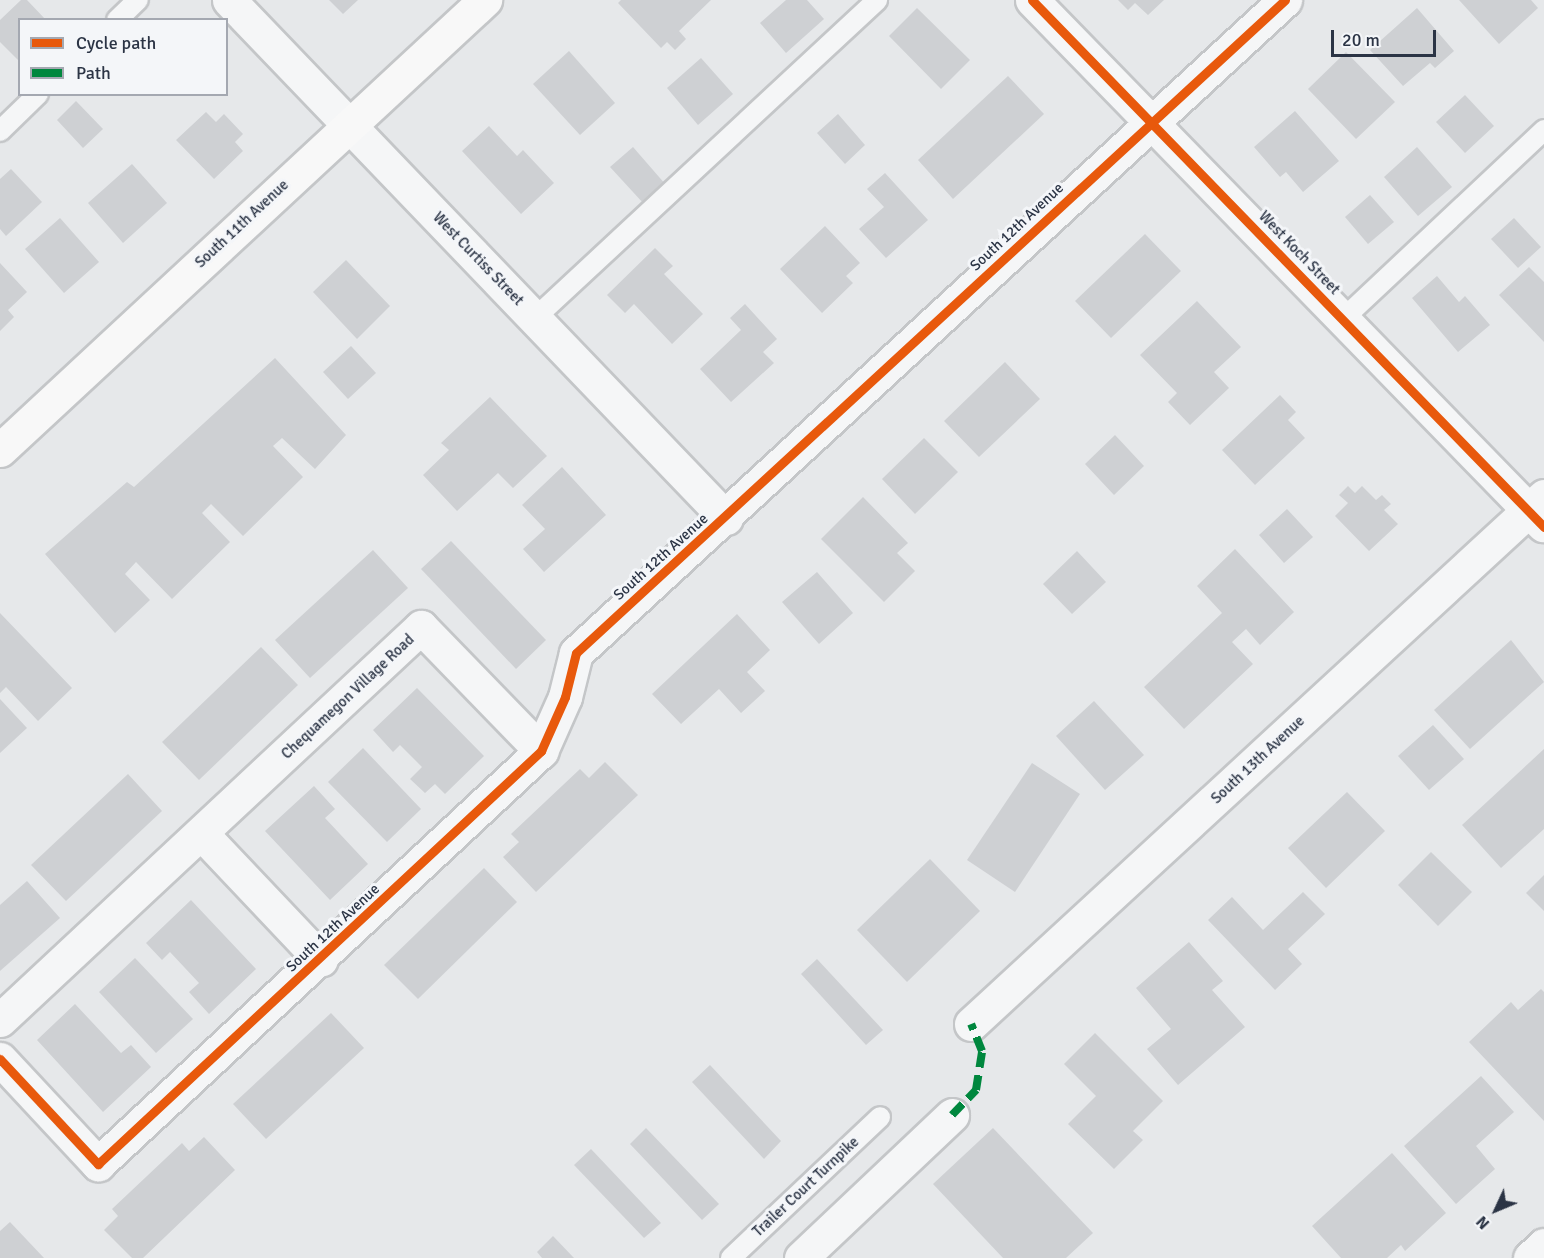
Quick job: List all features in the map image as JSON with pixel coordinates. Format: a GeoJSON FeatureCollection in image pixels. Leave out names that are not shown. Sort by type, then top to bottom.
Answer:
{"type":"FeatureCollection","features":[{"type":"Feature","properties":{"kind":"street","name":"West Curtiss Street"},"geometry":{"type":"LineString","coordinates":[[229,0],[726,518]]}},
{"type":"Feature","properties":{"kind":"street","name":"South 11th Avenue"},"geometry":{"type":"LineString","coordinates":[[0,450],[485,0]]}},
{"type":"Feature","properties":{"kind":"street","name":"West Koch Street"},"geometry":{"type":"LineString","coordinates":[[1032,0],[1343,319],[1539,511]]}},
{"type":"Feature","properties":{"kind":"street","name":"South 12th Avenue"},"geometry":{"type":"LineString","coordinates":[[0,1059],[98,1164],[321,960],[541,750],[565,697],[576,653],[726,518],[1285,0]]}},
{"type":"Feature","properties":{"kind":"street","name":"South 13th Avenue"},"geometry":{"type":"LineString","coordinates":[[971,1024],[1539,511]]}},
{"type":"Feature","properties":{"kind":"street","name":"Chequamegon Village Road"},"geometry":{"type":"LineString","coordinates":[[0,1020],[422,627],[541,750]]}},
{"type":"Feature","properties":{"kind":"street"},"geometry":{"type":"LineString","coordinates":[[202,834],[321,960]]}},
{"type":"Feature","properties":{"kind":"street"},"geometry":{"type":"LineString","coordinates":[[801,1258],[952,1115]]}},
{"type":"Feature","properties":{"kind":"street"},"geometry":{"type":"LineString","coordinates":[[1530,1258],[1544,1245]]}},
{"type":"Feature","properties":{"kind":"lane"},"geometry":{"type":"LineString","coordinates":[[119,18],[138,0]]}},
{"type":"Feature","properties":{"kind":"lane"},"geometry":{"type":"LineString","coordinates":[[535,318],[877,0]]}},
{"type":"Feature","properties":{"kind":"lane"},"geometry":{"type":"LineString","coordinates":[[0,131],[36,96]]}},
{"type":"Feature","properties":{"kind":"lane"},"geometry":{"type":"LineString","coordinates":[[1343,319],[1544,130]]}},
{"type":"Feature","properties":{"kind":"lane","name":"Trailer Court Turnpike"},"geometry":{"type":"LineString","coordinates":[[731,1258],[880,1117]]}},
{"type":"Feature","properties":{"kind":"building"},"geometry":{"type":"Polygon","coordinates":[[[21,0],[27,0],[44,18],[18,18],[18,60],[0,42],[0,20],[21,0]]]}},
{"type":"Feature","properties":{"kind":"building"},"geometry":{"type":"Polygon","coordinates":[[[329,0],[358,0],[343,14],[329,0]]]}},
{"type":"Feature","properties":{"kind":"building"},"geometry":{"type":"Polygon","coordinates":[[[621,0],[711,0],[679,31],[686,39],[675,50],[667,42],[661,48],[618,3],[621,0]]]}},
{"type":"Feature","properties":{"kind":"building"},"geometry":{"type":"Polygon","coordinates":[[[786,0],[807,0],[824,19],[786,53],[760,23],[786,0]]]}},
{"type":"Feature","properties":{"kind":"building"},"geometry":{"type":"Polygon","coordinates":[[[1118,0],[1164,0],[1148,15],[1135,3],[1128,10],[1118,0]]]}},
{"type":"Feature","properties":{"kind":"building"},"geometry":{"type":"Polygon","coordinates":[[[1459,0],[1531,0],[1538,8],[1499,44],[1459,0]]]}},
{"type":"Feature","properties":{"kind":"building"},"geometry":{"type":"Polygon","coordinates":[[[917,8],[970,60],[941,89],[889,36],[917,8]]]}},
{"type":"Feature","properties":{"kind":"building"},"geometry":{"type":"Polygon","coordinates":[[[1417,8],[1454,51],[1435,68],[1430,63],[1403,86],[1370,50],[1417,8]]]}},
{"type":"Feature","properties":{"kind":"building"},"geometry":{"type":"Polygon","coordinates":[[[569,51],[615,103],[580,135],[533,84],[569,51]]]}},
{"type":"Feature","properties":{"kind":"building"},"geometry":{"type":"Polygon","coordinates":[[[1346,52],[1395,102],[1356,139],[1308,89],[1346,52]]]}},
{"type":"Feature","properties":{"kind":"building"},"geometry":{"type":"Polygon","coordinates":[[[701,58],[733,94],[698,125],[667,88],[701,58]]]}},
{"type":"Feature","properties":{"kind":"building"},"geometry":{"type":"Polygon","coordinates":[[[1008,76],[1044,114],[953,199],[918,160],[1008,76]]]}},
{"type":"Feature","properties":{"kind":"building"},"geometry":{"type":"Polygon","coordinates":[[[1465,95],[1494,126],[1465,153],[1436,122],[1465,95]]]}},
{"type":"Feature","properties":{"kind":"building"},"geometry":{"type":"Polygon","coordinates":[[[76,101],[103,129],[83,148],[57,120],[76,101]]]}},
{"type":"Feature","properties":{"kind":"building"},"geometry":{"type":"Polygon","coordinates":[[[1295,111],[1339,161],[1303,192],[1286,172],[1280,177],[1254,147],[1295,111]]]}},
{"type":"Feature","properties":{"kind":"building"},"geometry":{"type":"Polygon","coordinates":[[[206,112],[216,122],[224,114],[243,134],[235,142],[243,151],[214,179],[176,140],[206,112]]]}},
{"type":"Feature","properties":{"kind":"building"},"geometry":{"type":"Polygon","coordinates":[[[838,114],[865,145],[845,164],[817,133],[838,114]]]}},
{"type":"Feature","properties":{"kind":"building"},"geometry":{"type":"Polygon","coordinates":[[[489,126],[517,156],[523,150],[554,183],[521,214],[462,151],[489,126]]]}},
{"type":"Feature","properties":{"kind":"building"},"geometry":{"type":"Polygon","coordinates":[[[633,147],[666,185],[644,204],[610,167],[633,147]]]}},
{"type":"Feature","properties":{"kind":"building"},"geometry":{"type":"Polygon","coordinates":[[[1417,147],[1452,187],[1418,216],[1384,177],[1417,147]]]}},
{"type":"Feature","properties":{"kind":"building"},"geometry":{"type":"Polygon","coordinates":[[[132,164],[167,203],[123,243],[88,203],[132,164]]]}},
{"type":"Feature","properties":{"kind":"building"},"geometry":{"type":"Polygon","coordinates":[[[11,169],[42,202],[6,236],[0,229],[0,179],[11,169]]]}},
{"type":"Feature","properties":{"kind":"building"},"geometry":{"type":"Polygon","coordinates":[[[885,173],[928,220],[886,258],[859,229],[884,207],[867,189],[885,173]]]}},
{"type":"Feature","properties":{"kind":"building"},"geometry":{"type":"Polygon","coordinates":[[[1370,195],[1394,222],[1368,244],[1345,217],[1370,195]]]}},
{"type":"Feature","properties":{"kind":"building"},"geometry":{"type":"Polygon","coordinates":[[[60,218],[99,262],[64,293],[25,249],[60,218]]]}},
{"type":"Feature","properties":{"kind":"building"},"geometry":{"type":"Polygon","coordinates":[[[1514,218],[1541,247],[1518,268],[1491,239],[1514,218]]]}},
{"type":"Feature","properties":{"kind":"building"},"geometry":{"type":"Polygon","coordinates":[[[825,226],[860,263],[846,276],[853,283],[822,313],[780,269],[825,226]]]}},
{"type":"Feature","properties":{"kind":"building"},"geometry":{"type":"Polygon","coordinates":[[[1145,234],[1181,271],[1111,338],[1075,301],[1145,234]]]}},
{"type":"Feature","properties":{"kind":"building"},"geometry":{"type":"Polygon","coordinates":[[[655,248],[673,266],[664,274],[703,314],[672,344],[634,304],[625,313],[607,295],[655,248]]]}},
{"type":"Feature","properties":{"kind":"building"},"geometry":{"type":"Polygon","coordinates":[[[346,260],[390,306],[357,339],[313,292],[346,260]]]}},
{"type":"Feature","properties":{"kind":"building"},"geometry":{"type":"Polygon","coordinates":[[[0,263],[27,292],[8,310],[14,317],[0,331],[0,263]]]}},
{"type":"Feature","properties":{"kind":"building"},"geometry":{"type":"Polygon","coordinates":[[[1529,267],[1544,282],[1544,342],[1499,295],[1529,267]]]}},
{"type":"Feature","properties":{"kind":"building"},"geometry":{"type":"Polygon","coordinates":[[[1437,276],[1459,302],[1465,296],[1490,325],[1458,352],[1412,298],[1437,276]]]}},
{"type":"Feature","properties":{"kind":"building"},"geometry":{"type":"Polygon","coordinates":[[[1197,301],[1241,347],[1214,372],[1229,388],[1190,425],[1168,402],[1177,393],[1140,355],[1197,301]]]}},
{"type":"Feature","properties":{"kind":"building"},"geometry":{"type":"Polygon","coordinates":[[[745,304],[777,339],[763,352],[774,363],[731,402],[700,369],[741,330],[730,318],[745,304]]]}},
{"type":"Feature","properties":{"kind":"building"},"geometry":{"type":"Polygon","coordinates":[[[351,346],[376,373],[348,399],[323,372],[351,346]]]}},
{"type":"Feature","properties":{"kind":"building"},"geometry":{"type":"Polygon","coordinates":[[[275,358],[346,435],[315,469],[282,438],[273,446],[303,477],[243,536],[211,504],[202,513],[230,542],[172,599],[136,562],[125,574],[150,600],[115,633],[45,554],[127,482],[134,487],[275,358]]]}},
{"type":"Feature","properties":{"kind":"building"},"geometry":{"type":"Polygon","coordinates":[[[1005,362],[1040,399],[979,457],[944,421],[1005,362]]]}},
{"type":"Feature","properties":{"kind":"building"},"geometry":{"type":"Polygon","coordinates":[[[1280,395],[1296,412],[1288,420],[1305,438],[1255,485],[1222,450],[1280,395]]]}},
{"type":"Feature","properties":{"kind":"building"},"geometry":{"type":"Polygon","coordinates":[[[490,397],[547,456],[513,488],[498,473],[457,511],[423,475],[449,450],[441,443],[490,397]]]}},
{"type":"Feature","properties":{"kind":"building"},"geometry":{"type":"Polygon","coordinates":[[[1115,435],[1144,466],[1114,495],[1085,464],[1115,435]]]}},
{"type":"Feature","properties":{"kind":"building"},"geometry":{"type":"Polygon","coordinates":[[[924,438],[958,472],[915,514],[882,479],[924,438]]]}},
{"type":"Feature","properties":{"kind":"building"},"geometry":{"type":"Polygon","coordinates":[[[562,467],[606,515],[544,572],[523,549],[545,529],[522,505],[562,467]]]}},
{"type":"Feature","properties":{"kind":"building"},"geometry":{"type":"Polygon","coordinates":[[[1348,486],[1355,493],[1362,486],[1376,500],[1382,495],[1391,504],[1384,510],[1398,524],[1369,551],[1335,516],[1348,503],[1339,495],[1348,486]]]}},
{"type":"Feature","properties":{"kind":"building"},"geometry":{"type":"Polygon","coordinates":[[[863,497],[908,543],[897,553],[915,571],[884,602],[821,539],[863,497]]]}},
{"type":"Feature","properties":{"kind":"building"},"geometry":{"type":"Polygon","coordinates":[[[1287,509],[1313,537],[1284,563],[1259,535],[1287,509]]]}},
{"type":"Feature","properties":{"kind":"building"},"geometry":{"type":"Polygon","coordinates":[[[451,541],[546,640],[516,669],[421,569],[451,541]]]}},
{"type":"Feature","properties":{"kind":"building"},"geometry":{"type":"Polygon","coordinates":[[[1235,549],[1294,612],[1260,645],[1246,629],[1232,642],[1253,664],[1184,729],[1144,687],[1222,613],[1197,586],[1235,549]]]}},
{"type":"Feature","properties":{"kind":"building"},"geometry":{"type":"Polygon","coordinates":[[[373,550],[408,588],[310,678],[275,640],[373,550]]]}},
{"type":"Feature","properties":{"kind":"building"},"geometry":{"type":"Polygon","coordinates":[[[1077,551],[1106,582],[1072,614],[1043,584],[1077,551]]]}},
{"type":"Feature","properties":{"kind":"building"},"geometry":{"type":"Polygon","coordinates":[[[817,572],[853,613],[819,644],[782,602],[817,572]]]}},
{"type":"Feature","properties":{"kind":"building"},"geometry":{"type":"Polygon","coordinates":[[[0,613],[72,688],[38,721],[6,687],[0,693],[0,613]]]}},
{"type":"Feature","properties":{"kind":"building"},"geometry":{"type":"Polygon","coordinates":[[[737,614],[770,650],[747,672],[765,691],[741,713],[719,689],[681,724],[652,694],[737,614]]]}},
{"type":"Feature","properties":{"kind":"building"},"geometry":{"type":"Polygon","coordinates":[[[1511,640],[1544,682],[1470,749],[1434,710],[1511,640]]]}},
{"type":"Feature","properties":{"kind":"building"},"geometry":{"type":"Polygon","coordinates":[[[261,647],[298,685],[199,780],[162,742],[261,647]]]}},
{"type":"Feature","properties":{"kind":"building"},"geometry":{"type":"Polygon","coordinates":[[[417,688],[484,756],[445,794],[435,784],[425,793],[410,779],[422,767],[400,745],[393,752],[373,730],[417,688]]]}},
{"type":"Feature","properties":{"kind":"building"},"geometry":{"type":"Polygon","coordinates":[[[0,699],[27,728],[0,753],[0,699]]]}},
{"type":"Feature","properties":{"kind":"building"},"geometry":{"type":"Polygon","coordinates":[[[1094,701],[1144,755],[1105,790],[1056,736],[1094,701]]]}},
{"type":"Feature","properties":{"kind":"building"},"geometry":{"type":"Polygon","coordinates":[[[1433,725],[1464,759],[1429,790],[1398,756],[1433,725]]]}},
{"type":"Feature","properties":{"kind":"building"},"geometry":{"type":"Polygon","coordinates":[[[363,748],[421,809],[387,842],[328,782],[363,748]]]}},
{"type":"Feature","properties":{"kind":"building"},"geometry":{"type":"Polygon","coordinates":[[[1544,749],[1544,829],[1501,868],[1462,825],[1544,749]]]}},
{"type":"Feature","properties":{"kind":"building"},"geometry":{"type":"Polygon","coordinates":[[[605,762],[638,795],[536,892],[503,857],[519,842],[511,834],[580,769],[589,778],[605,762]]]}},
{"type":"Feature","properties":{"kind":"building"},"geometry":{"type":"Polygon","coordinates":[[[1032,763],[1080,794],[1015,892],[967,860],[1032,763]]]}},
{"type":"Feature","properties":{"kind":"building"},"geometry":{"type":"Polygon","coordinates":[[[128,774],[162,811],[66,901],[31,865],[128,774]]]}},
{"type":"Feature","properties":{"kind":"building"},"geometry":{"type":"Polygon","coordinates":[[[314,786],[335,809],[325,818],[368,864],[330,900],[265,831],[314,786]]]}},
{"type":"Feature","properties":{"kind":"building"},"geometry":{"type":"Polygon","coordinates":[[[1347,792],[1385,831],[1326,888],[1288,848],[1347,792]]]}},
{"type":"Feature","properties":{"kind":"building"},"geometry":{"type":"Polygon","coordinates":[[[1431,852],[1472,892],[1438,926],[1398,885],[1431,852]]]}},
{"type":"Feature","properties":{"kind":"building"},"geometry":{"type":"Polygon","coordinates":[[[930,859],[980,911],[907,982],[857,930],[930,859]]]}},
{"type":"Feature","properties":{"kind":"building"},"geometry":{"type":"Polygon","coordinates":[[[484,868],[517,902],[418,999],[384,965],[484,868]]]}},
{"type":"Feature","properties":{"kind":"building"},"geometry":{"type":"Polygon","coordinates":[[[1544,875],[1544,911],[1526,893],[1544,875]]]}},
{"type":"Feature","properties":{"kind":"building"},"geometry":{"type":"Polygon","coordinates":[[[27,881],[60,918],[0,971],[0,905],[27,881]]]}},
{"type":"Feature","properties":{"kind":"building"},"geometry":{"type":"Polygon","coordinates":[[[1303,892],[1325,914],[1288,949],[1302,964],[1275,990],[1208,920],[1232,897],[1263,930],[1303,892]]]}},
{"type":"Feature","properties":{"kind":"building"},"geometry":{"type":"Polygon","coordinates":[[[191,900],[256,969],[209,1014],[189,992],[199,983],[170,952],[162,960],[146,943],[191,900]]]}},
{"type":"Feature","properties":{"kind":"building"},"geometry":{"type":"Polygon","coordinates":[[[1189,942],[1223,981],[1212,990],[1245,1027],[1178,1085],[1147,1049],[1171,1029],[1136,988],[1189,942]]]}},
{"type":"Feature","properties":{"kind":"building"},"geometry":{"type":"Polygon","coordinates":[[[135,958],[193,1019],[156,1053],[99,992],[135,958]]]}},
{"type":"Feature","properties":{"kind":"building"},"geometry":{"type":"Polygon","coordinates":[[[817,959],[883,1030],[866,1045],[801,974],[817,959]]]}},
{"type":"Feature","properties":{"kind":"building"},"geometry":{"type":"Polygon","coordinates":[[[1541,989],[1544,992],[1544,1121],[1469,1042],[1511,1002],[1518,1010],[1541,989]]]}},
{"type":"Feature","properties":{"kind":"building"},"geometry":{"type":"Polygon","coordinates":[[[75,1004],[121,1053],[131,1045],[151,1067],[103,1112],[37,1040],[75,1004]]]}},
{"type":"Feature","properties":{"kind":"building"},"geometry":{"type":"Polygon","coordinates":[[[331,1013],[364,1048],[266,1139],[233,1104],[331,1013]]]}},
{"type":"Feature","properties":{"kind":"building"},"geometry":{"type":"Polygon","coordinates":[[[1095,1033],[1163,1101],[1133,1131],[1143,1140],[1114,1169],[1068,1124],[1096,1096],[1064,1064],[1095,1033]]]}},
{"type":"Feature","properties":{"kind":"building"},"geometry":{"type":"Polygon","coordinates":[[[710,1065],[781,1141],[764,1159],[692,1082],[710,1065]]]}},
{"type":"Feature","properties":{"kind":"building"},"geometry":{"type":"Polygon","coordinates":[[[1481,1076],[1514,1112],[1476,1146],[1495,1169],[1456,1204],[1404,1146],[1481,1076]]]}},
{"type":"Feature","properties":{"kind":"building"},"geometry":{"type":"Polygon","coordinates":[[[646,1128],[719,1204],[702,1220],[630,1144],[646,1128]]]}},
{"type":"Feature","properties":{"kind":"building"},"geometry":{"type":"Polygon","coordinates":[[[993,1128],[1093,1233],[1066,1258],[1003,1258],[933,1184],[993,1128]]]}},
{"type":"Feature","properties":{"kind":"building"},"geometry":{"type":"Polygon","coordinates":[[[204,1137],[235,1170],[143,1258],[132,1258],[104,1230],[118,1216],[112,1209],[182,1143],[189,1151],[204,1137]]]}},
{"type":"Feature","properties":{"kind":"building"},"geometry":{"type":"Polygon","coordinates":[[[591,1149],[661,1223],[644,1238],[574,1165],[591,1149]]]}},
{"type":"Feature","properties":{"kind":"building"},"geometry":{"type":"Polygon","coordinates":[[[1392,1153],[1446,1213],[1405,1251],[1401,1245],[1387,1258],[1341,1258],[1312,1226],[1392,1153]]]}},
{"type":"Feature","properties":{"kind":"building"},"geometry":{"type":"Polygon","coordinates":[[[10,1222],[44,1258],[0,1258],[0,1231],[10,1222]]]}},
{"type":"Feature","properties":{"kind":"building"},"geometry":{"type":"Polygon","coordinates":[[[553,1236],[574,1258],[542,1258],[537,1252],[553,1236]]]}},
{"type":"Feature","properties":{"kind":"marked path"},"geometry":{"type":"LineString","coordinates":[[952,1115],[976,1090],[982,1051],[971,1024]]}},
{"type":"Feature","properties":{"kind":"cycle path"},"geometry":{"type":"LineString","coordinates":[[1032,0],[1544,527]]}},
{"type":"Feature","properties":{"kind":"cycle path"},"geometry":{"type":"LineString","coordinates":[[0,1059],[98,1164],[541,751],[565,697],[576,653],[1285,0]]}}]}
